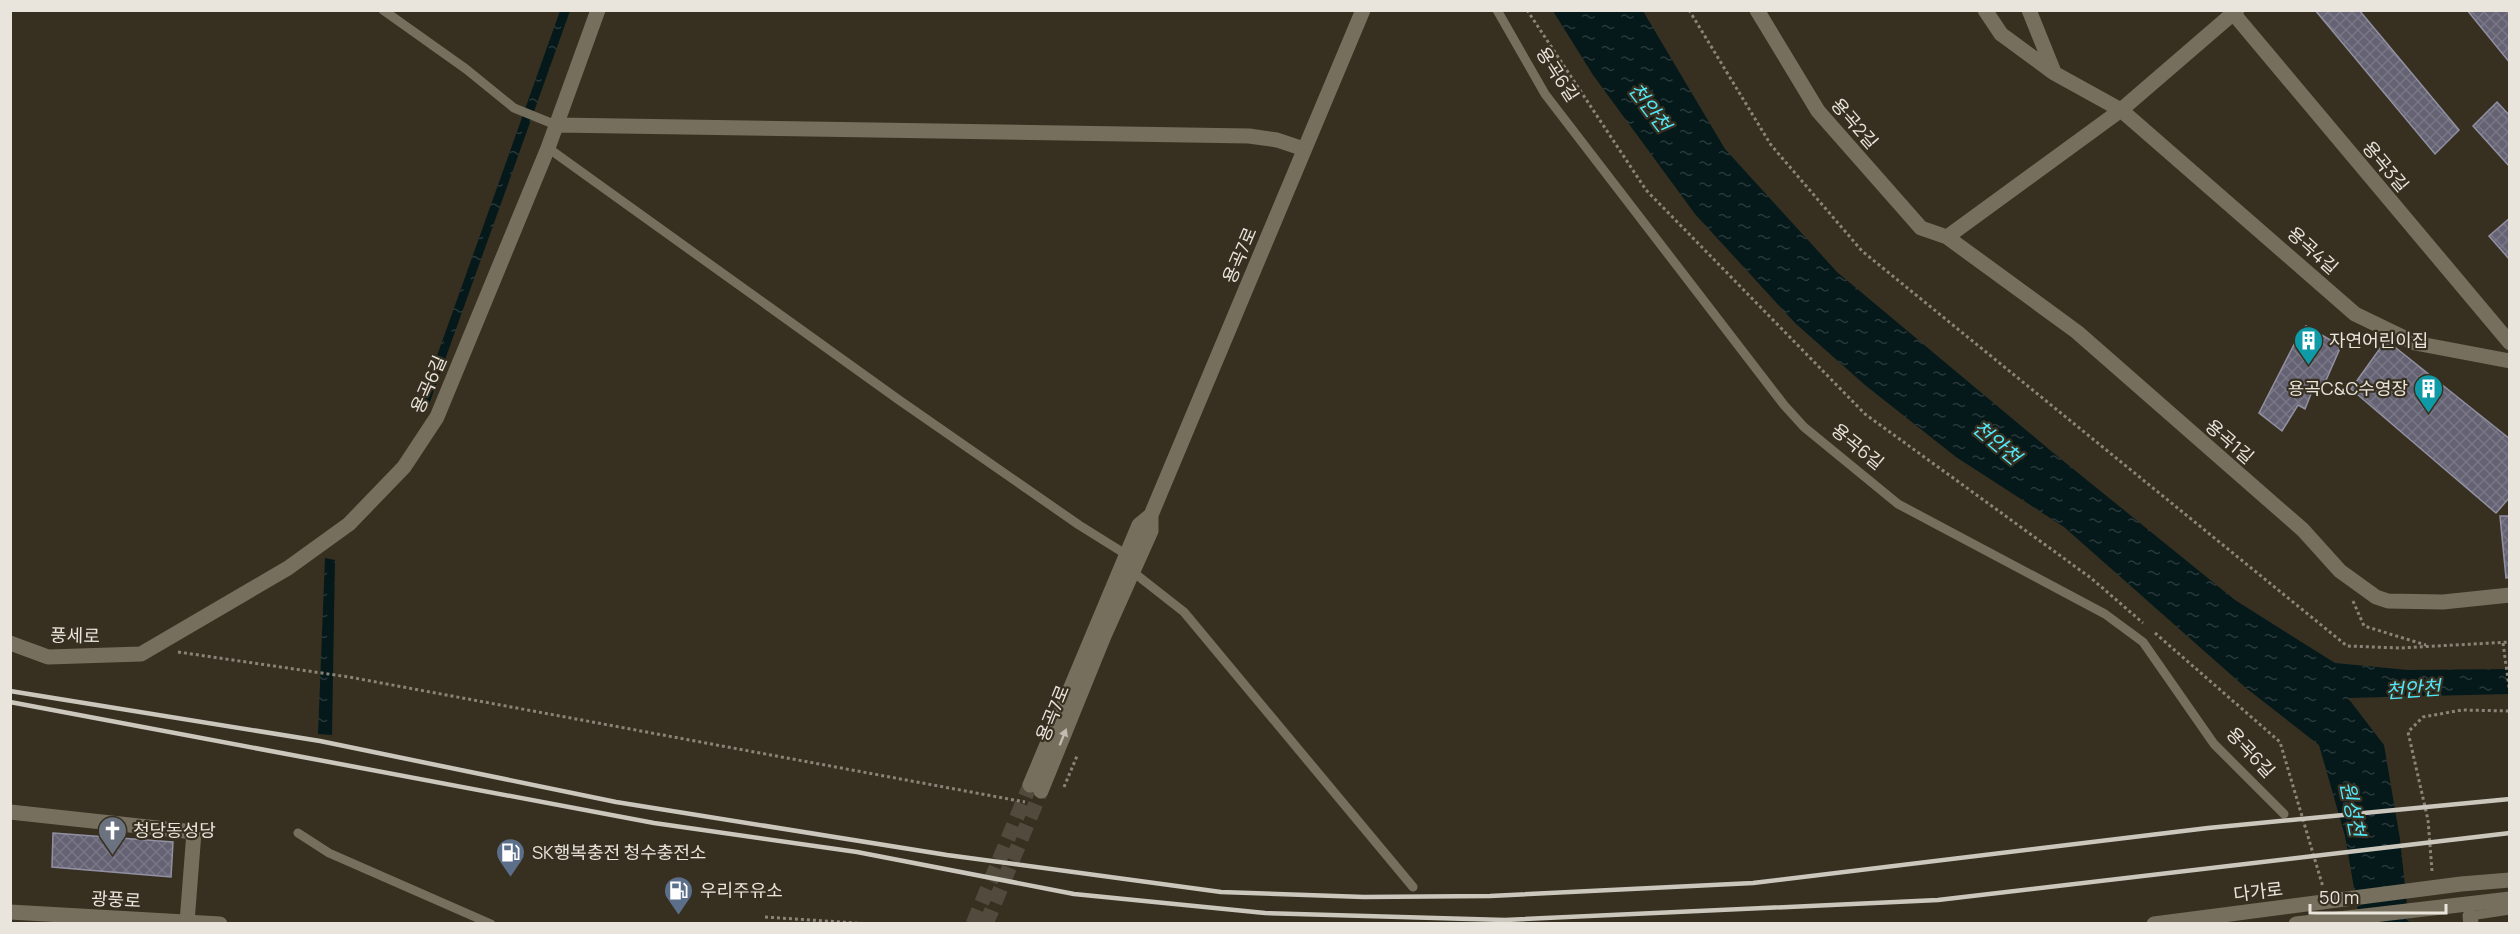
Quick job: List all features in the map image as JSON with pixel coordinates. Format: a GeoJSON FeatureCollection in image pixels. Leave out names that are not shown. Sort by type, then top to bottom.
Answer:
{"type":"FeatureCollection","features":[{"type":"Feature","properties":{"kind":"street","name":"용곡6길"},"geometry":{"type":"LineString","coordinates":[[146,651],[288,568],[349,524],[404,467],[437,417],[548,148],[551,122],[598,10]]}},
{"type":"Feature","properties":{"kind":"street","name":"용곡7로"},"geometry":{"type":"LineString","coordinates":[[1151,515],[1139,525],[1036,788],[1151,531],[1151,515],[1363,10]]}},
{"type":"Feature","properties":{"kind":"street","name":"용곡2길"},"geometry":{"type":"LineString","coordinates":[[1757,10],[1818,111],[1921,228],[1947,237]]}},
{"type":"Feature","properties":{"kind":"street"},"geometry":{"type":"LineString","coordinates":[[1985,10],[2001,34],[2054,73],[2121,110]]}},
{"type":"Feature","properties":{"kind":"street"},"geometry":{"type":"LineString","coordinates":[[2029,10],[2054,73]]}},
{"type":"Feature","properties":{"kind":"street"},"geometry":{"type":"LineString","coordinates":[[1947,237],[2121,110],[2235,12]]}},
{"type":"Feature","properties":{"kind":"street","name":"용곡3길"},"geometry":{"type":"LineString","coordinates":[[2235,12],[2510,343]]}},
{"type":"Feature","properties":{"kind":"street","name":"용곡4길"},"geometry":{"type":"LineString","coordinates":[[2121,110],[2355,314],[2415,343],[2510,361]]}},
{"type":"Feature","properties":{"kind":"street"},"geometry":{"type":"LineString","coordinates":[[551,122],[1249,136],[1277,140],[1304,149]]}},
{"type":"Feature","properties":{"kind":"street","name":"용곡1길"},"geometry":{"type":"LineString","coordinates":[[1947,237],[2077,332],[2303,530],[2340,571],[2376,597],[2388,601],[2443,602],[2510,595]]}},
{"type":"Feature","properties":{"kind":"street","name":"풍세로"},"geometry":{"type":"LineString","coordinates":[[10,643],[48,657],[146,651]]}},
{"type":"Feature","properties":{"kind":"street"},"geometry":{"type":"LineString","coordinates":[[10,812],[194,832],[187,922]]}},
{"type":"Feature","properties":{"kind":"street","name":"다가로"},"geometry":{"type":"LineString","coordinates":[[2154,924],[2460,884],[2510,880]]}},
{"type":"Feature","properties":{"kind":"street"},"geometry":{"type":"LineString","coordinates":[[2296,924],[2468,914],[2510,899]]}},
{"type":"Feature","properties":{"kind":"street","name":"광풍로"},"geometry":{"type":"LineString","coordinates":[[10,912],[220,924]]}},
{"type":"Feature","properties":{"kind":"lane"},"geometry":{"type":"LineString","coordinates":[[383,10],[466,69],[514,108],[551,122]]}},
{"type":"Feature","properties":{"kind":"lane","name":"용곡6길"},"geometry":{"type":"LineString","coordinates":[[1497,10],[1545,94],[1776,395],[1804,427],[1898,504],[2105,614],[2143,642],[2214,744],[2284,814]]}},
{"type":"Feature","properties":{"kind":"lane"},"geometry":{"type":"LineString","coordinates":[[548,148],[899,400],[1079,525],[1127,555]]}},
{"type":"Feature","properties":{"kind":"lane"},"geometry":{"type":"LineString","coordinates":[[1133,572],[1184,612],[1413,886]]}},
{"type":"Feature","properties":{"kind":"lane"},"geometry":{"type":"LineString","coordinates":[[298,833],[329,853],[491,924]]}},
{"type":"Feature","properties":{"kind":"lane"},"geometry":{"type":"LineString","coordinates":[[2468,914],[2510,910]]}},
{"type":"Feature","properties":{"kind":"path"},"geometry":{"type":"LineString","coordinates":[[1527,10],[1646,190],[1786,333]]}},
{"type":"Feature","properties":{"kind":"path"},"geometry":{"type":"LineString","coordinates":[[1689,10],[1771,145],[1862,251],[2347,646],[2400,648],[2510,642]]}},
{"type":"Feature","properties":{"kind":"path"},"geometry":{"type":"LineString","coordinates":[[2352,598],[2364,626],[2431,646]]}},
{"type":"Feature","properties":{"kind":"path"},"geometry":{"type":"LineString","coordinates":[[2503,643],[2510,694]]}},
{"type":"Feature","properties":{"kind":"path"},"geometry":{"type":"LineString","coordinates":[[146,651],[349,678],[1027,802]]}},
{"type":"Feature","properties":{"kind":"path"},"geometry":{"type":"LineString","coordinates":[[2432,881],[2428,820],[2408,732],[2423,717],[2462,710],[2510,711]]}},
{"type":"Feature","properties":{"kind":"path"},"geometry":{"type":"LineString","coordinates":[[1064,787],[1077,756]]}},
{"type":"Feature","properties":{"kind":"path"},"geometry":{"type":"LineString","coordinates":[[765,917],[871,924]]}},
{"type":"Feature","properties":{"kind":"water"},"geometry":{"type":"Polygon","coordinates":[[[560,11],[570,11],[427,410],[418,409],[560,11]]]}},
{"type":"Feature","properties":{"kind":"water"},"geometry":{"type":"Polygon","coordinates":[[[1553,11],[1643,11],[1725,149],[1837,272],[2051,451],[2235,600],[2335,663],[2408,670],[2509,669],[2509,694],[2348,698],[2384,745],[2400,839],[2409,923],[2360,923],[2345,836],[2319,745],[2246,688],[2064,527],[1956,457],[1865,385],[1795,323],[1695,214],[1593,75],[1553,11]]]}},
{"type":"Feature","properties":{"kind":"water"},"geometry":{"type":"Polygon","coordinates":[[[325,558],[335,560],[332,735],[318,734],[325,558]]]}},
{"type":"Feature","properties":{"kind":"building"},"geometry":{"type":"Polygon","coordinates":[[[2315,10],[2359,10],[2459,130],[2435,154],[2315,10]]]}},
{"type":"Feature","properties":{"kind":"building"},"geometry":{"type":"Polygon","coordinates":[[[2467,10],[2510,10],[2510,63],[2467,10]]]}},
{"type":"Feature","properties":{"kind":"building"},"geometry":{"type":"Polygon","coordinates":[[[2497,102],[2510,116],[2510,167],[2473,126],[2497,102]]]}},
{"type":"Feature","properties":{"kind":"building"},"geometry":{"type":"Polygon","coordinates":[[[2510,218],[2510,260],[2489,236],[2510,218]]]}},
{"type":"Feature","properties":{"kind":"building","name":"자연어린이집"},"geometry":{"type":"Polygon","coordinates":[[[2306,326],[2341,346],[2323,387],[2315,384],[2305,409],[2298,405],[2282,431],[2259,413],[2300,333],[2306,326]]]}},
{"type":"Feature","properties":{"kind":"building","name":"용곡C&C수영장"},"geometry":{"type":"Polygon","coordinates":[[[2386,340],[2510,439],[2510,497],[2496,513],[2351,389],[2386,340]]]}},
{"type":"Feature","properties":{"kind":"building"},"geometry":{"type":"Polygon","coordinates":[[[2500,516],[2510,516],[2510,577],[2506,578],[2500,516]]]}},
{"type":"Feature","properties":{"kind":"building","name":"청당동성당"},"geometry":{"type":"Polygon","coordinates":[[[53,833],[173,842],[171,877],[52,867],[53,833]]]}},
{"type":"Feature","properties":{"kind":"tunnel"},"geometry":{"type":"LineString","coordinates":[[973,924],[1030,785]]}},
{"type":"Feature","properties":{"kind":"tunnel"},"geometry":{"type":"LineString","coordinates":[[986,924],[1041,791]]}},
{"type":"Feature","properties":{"kind":"railway"},"geometry":{"type":"LineString","coordinates":[[10,691],[320,741],[616,802],[947,855],[1221,892],[1364,897],[1490,896],[1753,883],[2208,828],[2510,799]]}},
{"type":"Feature","properties":{"kind":"railway"},"geometry":{"type":"LineString","coordinates":[[10,702],[654,823],[857,852],[1074,894],[1265,913],[1505,920],[1938,900],[2510,833]]}},
{"type":"Feature","properties":{"kind":"place","name":"자연어린이집"},"geometry":{"type":"Point","coordinates":[2308,366]}},
{"type":"Feature","properties":{"kind":"place","name":"용곡C&C수영장"},"geometry":{"type":"Point","coordinates":[2429,414]}},
{"type":"Feature","properties":{"kind":"place","name":"청당동성당"},"geometry":{"type":"Point","coordinates":[112,856]}},
{"type":"Feature","properties":{"kind":"place","name":"SK행복충전 청수충전소"},"geometry":{"type":"Point","coordinates":[511,878]}},
{"type":"Feature","properties":{"kind":"place","name":"우리주유소"},"geometry":{"type":"Point","coordinates":[679,916]}},
{"type":"Feature","properties":{"kind":"water label","name":"천안천"},"geometry":{"type":"Point","coordinates":[1650,107]}},
{"type":"Feature","properties":{"kind":"water label","name":"천안천"},"geometry":{"type":"Point","coordinates":[1997,442]}},
{"type":"Feature","properties":{"kind":"water label","name":"천안천"},"geometry":{"type":"Point","coordinates":[2413,689]}},
{"type":"Feature","properties":{"kind":"water label","name":"원성천"},"geometry":{"type":"Point","coordinates":[2353,809]}}]}
